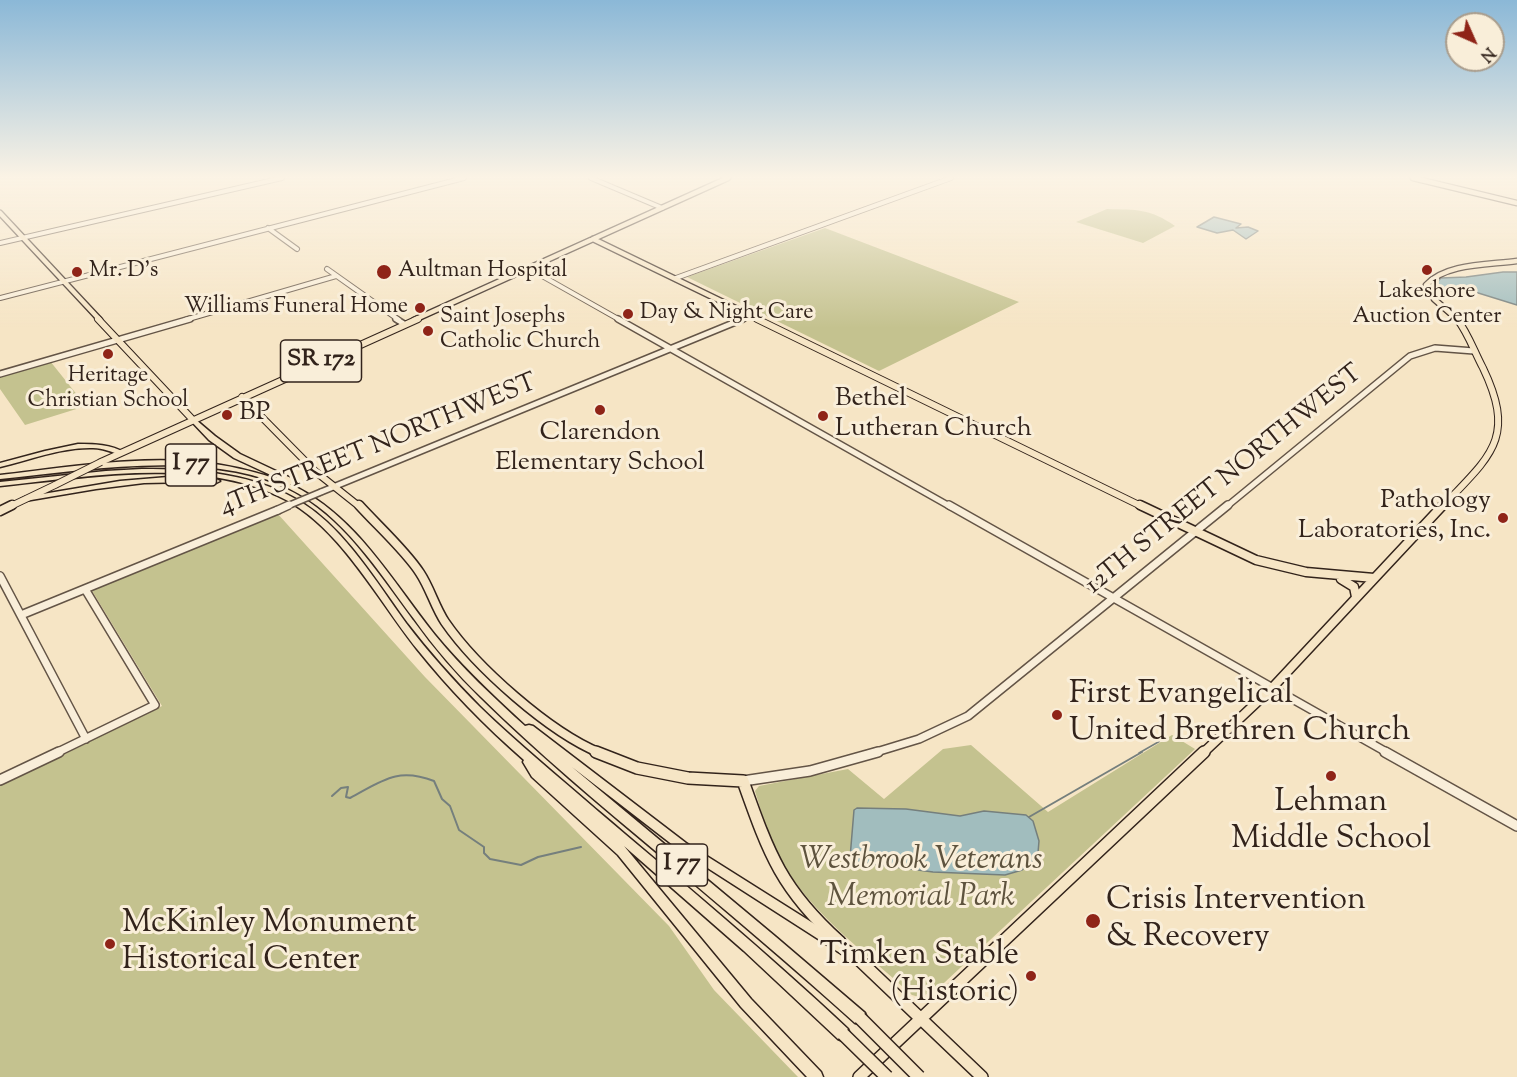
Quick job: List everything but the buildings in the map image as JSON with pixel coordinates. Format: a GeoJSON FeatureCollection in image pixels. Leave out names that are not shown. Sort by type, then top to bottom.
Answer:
{"type":"FeatureCollection","features":[{"type":"Feature","properties":{"kind":"highway"},"geometry":{"type":"LineString","coordinates":[[193,420],[212,438],[237,456],[292,482],[327,502],[356,531],[359,542]]}},
{"type":"Feature","properties":{"kind":"highway"},"geometry":{"type":"LineString","coordinates":[[0,465],[74,448],[102,447],[121,453]]}},
{"type":"Feature","properties":{"kind":"highway","name":"I 77"},"geometry":{"type":"LineString","coordinates":[[0,477],[144,465],[193,465],[239,471],[284,484],[311,497],[334,516],[359,542],[449,657],[503,712],[860,1018],[919,1077]]}},
{"type":"Feature","properties":{"kind":"highway","name":"I 77"},"geometry":{"type":"LineString","coordinates":[[0,484],[135,472],[203,474],[239,480],[280,493],[300,504],[324,524],[434,664],[471,705],[521,752],[785,979],[887,1077]]}},
{"type":"Feature","properties":{"kind":"highway"},"geometry":{"type":"LineString","coordinates":[[25,499],[130,482],[167,479],[201,480],[228,483],[269,494],[324,524]]}},
{"type":"Feature","properties":{"kind":"highway"},"geometry":{"type":"LineString","coordinates":[[503,712],[544,739],[681,846],[858,958]]}},
{"type":"Feature","properties":{"kind":"highway"},"geometry":{"type":"LineString","coordinates":[[521,752],[536,774],[622,852],[733,987],[816,1077]]}},
{"type":"Feature","properties":{"kind":"main road"},"geometry":{"type":"LineString","coordinates":[[14,228],[193,420]]}},
{"type":"Feature","properties":{"kind":"main road","name":"SR 172"},"geometry":{"type":"LineString","coordinates":[[0,511],[242,397],[616,228]]}},
{"type":"Feature","properties":{"kind":"main road"},"geometry":{"type":"LineString","coordinates":[[594,238],[1196,532],[1267,564],[1331,576],[1374,578]]}},
{"type":"Feature","properties":{"kind":"main road"},"geometry":{"type":"LineString","coordinates":[[859,1077],[1272,688],[1483,464],[1496,447],[1502,426],[1501,409],[1461,324],[1428,292],[1427,282],[1443,272],[1517,261]]}},
{"type":"Feature","properties":{"kind":"main road"},"geometry":{"type":"LineString","coordinates":[[242,397],[316,472],[354,500],[420,572],[448,627],[472,655],[519,700],[555,729],[622,763],[652,772],[710,780],[743,781],[767,848],[784,881],[813,917],[982,1077]]}},
{"type":"Feature","properties":{"kind":"main road"},"geometry":{"type":"LineString","coordinates":[[1331,576],[1354,587],[1356,597]]}},
{"type":"Feature","properties":{"kind":"street"},"geometry":{"type":"LineString","coordinates":[[0,243],[65,228]]}},
{"type":"Feature","properties":{"kind":"street"},"geometry":{"type":"LineString","coordinates":[[0,298],[267,228]]}},
{"type":"Feature","properties":{"kind":"street"},"geometry":{"type":"LineString","coordinates":[[268,228],[297,249]]}},
{"type":"Feature","properties":{"kind":"street"},"geometry":{"type":"LineString","coordinates":[[676,278],[813,228]]}},
{"type":"Feature","properties":{"kind":"street"},"geometry":{"type":"LineString","coordinates":[[528,268],[1517,826]]}},
{"type":"Feature","properties":{"kind":"street"},"geometry":{"type":"LineString","coordinates":[[327,269],[404,324]]}},
{"type":"Feature","properties":{"kind":"street"},"geometry":{"type":"LineString","coordinates":[[0,374],[336,276]]}},
{"type":"Feature","properties":{"kind":"street","name":"4TH STREET NORTHWEST"},"geometry":{"type":"LineString","coordinates":[[21,615],[752,315]]}},
{"type":"Feature","properties":{"kind":"street","name":"12TH STREET NORTHWEST"},"geometry":{"type":"LineString","coordinates":[[743,781],[810,771],[854,759],[919,739],[968,716],[1115,599],[1410,356],[1435,348],[1474,351]]}},
{"type":"Feature","properties":{"kind":"street"},"geometry":{"type":"LineString","coordinates":[[0,576],[86,739]]}},
{"type":"Feature","properties":{"kind":"street"},"geometry":{"type":"LineString","coordinates":[[0,780],[154,705],[154,701],[86,589]]}},
{"type":"Feature","properties":{"kind":"green space"},"geometry":{"type":"Polygon","coordinates":[[[826,228],[1019,302],[879,371],[687,277],[826,228]]]}},
{"type":"Feature","properties":{"kind":"green space"},"geometry":{"type":"Polygon","coordinates":[[[1096,228],[1171,228],[1143,243],[1096,228]]]}},
{"type":"Feature","properties":{"kind":"green space"},"geometry":{"type":"Polygon","coordinates":[[[50,361],[86,406],[25,425],[0,389],[0,376],[50,361]]]}},
{"type":"Feature","properties":{"kind":"green space"},"geometry":{"type":"Polygon","coordinates":[[[277,513],[425,677],[669,926],[714,990],[798,1077],[0,1077],[0,786],[162,706],[91,589],[277,513]]]}},
{"type":"Feature","properties":{"kind":"green space","name":"Westbrook Veterans Memorial Park"},"geometry":{"type":"Polygon","coordinates":[[[1172,735],[1195,749],[930,996],[927,994],[919,997],[912,995],[840,932],[808,898],[793,880],[777,852],[755,791],[759,786],[848,769],[884,799],[943,749],[971,745],[1048,812],[1172,735]]]}},
{"type":"Feature","properties":{"kind":"water"},"geometry":{"type":"Polygon","coordinates":[[[1201,228],[1251,228],[1258,231],[1246,239],[1233,230],[1217,233],[1201,228]]]}},
{"type":"Feature","properties":{"kind":"water"},"geometry":{"type":"Polygon","coordinates":[[[1517,272],[1517,305],[1475,292],[1440,290],[1436,283],[1441,278],[1517,272]]]}},
{"type":"Feature","properties":{"kind":"water"},"geometry":{"type":"Polygon","coordinates":[[[857,808],[906,809],[960,816],[984,811],[1026,815],[1033,821],[1039,841],[1038,853],[1022,870],[1005,875],[933,872],[857,862],[850,858],[854,810],[857,808]]]}},
{"type":"Feature","properties":{"kind":"waterway"},"geometry":{"type":"LineString","coordinates":[[1139,753],[1167,737]]}},
{"type":"Feature","properties":{"kind":"waterway"},"geometry":{"type":"LineString","coordinates":[[1029,817],[1142,752]]}},
{"type":"Feature","properties":{"kind":"waterway"},"geometry":{"type":"LineString","coordinates":[[332,796],[341,788],[348,787],[346,797],[350,798],[390,778],[410,775],[421,777],[434,781],[442,799],[450,806],[459,830],[484,847],[484,853],[490,859],[521,865],[538,857],[581,847]]}},
{"type":"Feature","properties":{"kind":"place","name":"Lakeshore Auction Center"},"geometry":{"type":"Point","coordinates":[1427,270]}},
{"type":"Feature","properties":{"kind":"place","name":"Mr. D's"},"geometry":{"type":"Point","coordinates":[77,272]}},
{"type":"Feature","properties":{"kind":"place","name":"Aultman Hospital"},"geometry":{"type":"Point","coordinates":[384,272]}},
{"type":"Feature","properties":{"kind":"place","name":"Williams Funeral Home"},"geometry":{"type":"Point","coordinates":[420,308]}},
{"type":"Feature","properties":{"kind":"place","name":"Day & Night Care"},"geometry":{"type":"Point","coordinates":[628,314]}},
{"type":"Feature","properties":{"kind":"place","name":"Saint Josephs Catholic Church"},"geometry":{"type":"Point","coordinates":[428,331]}},
{"type":"Feature","properties":{"kind":"place","name":"Heritage Christian School"},"geometry":{"type":"Point","coordinates":[108,354]}},
{"type":"Feature","properties":{"kind":"place","name":"Clarendon Elementary School"},"geometry":{"type":"Point","coordinates":[600,410]}},
{"type":"Feature","properties":{"kind":"place","name":"BP"},"geometry":{"type":"Point","coordinates":[227,415]}},
{"type":"Feature","properties":{"kind":"place","name":"Bethel Lutheran Church"},"geometry":{"type":"Point","coordinates":[823,416]}},
{"type":"Feature","properties":{"kind":"place","name":"Pathology Laboratories, Inc."},"geometry":{"type":"Point","coordinates":[1503,518]}},
{"type":"Feature","properties":{"kind":"place","name":"First Evangelical United Brethren Church"},"geometry":{"type":"Point","coordinates":[1057,715]}},
{"type":"Feature","properties":{"kind":"place","name":"Lehman Middle School"},"geometry":{"type":"Point","coordinates":[1331,776]}},
{"type":"Feature","properties":{"kind":"place","name":"Crisis Intervention & Recovery"},"geometry":{"type":"Point","coordinates":[1093,921]}},
{"type":"Feature","properties":{"kind":"place","name":"McKinley Monument Historical Center"},"geometry":{"type":"Point","coordinates":[110,944]}},
{"type":"Feature","properties":{"kind":"place","name":"Timken Stable (Historic)"},"geometry":{"type":"Point","coordinates":[1031,976]}}]}
